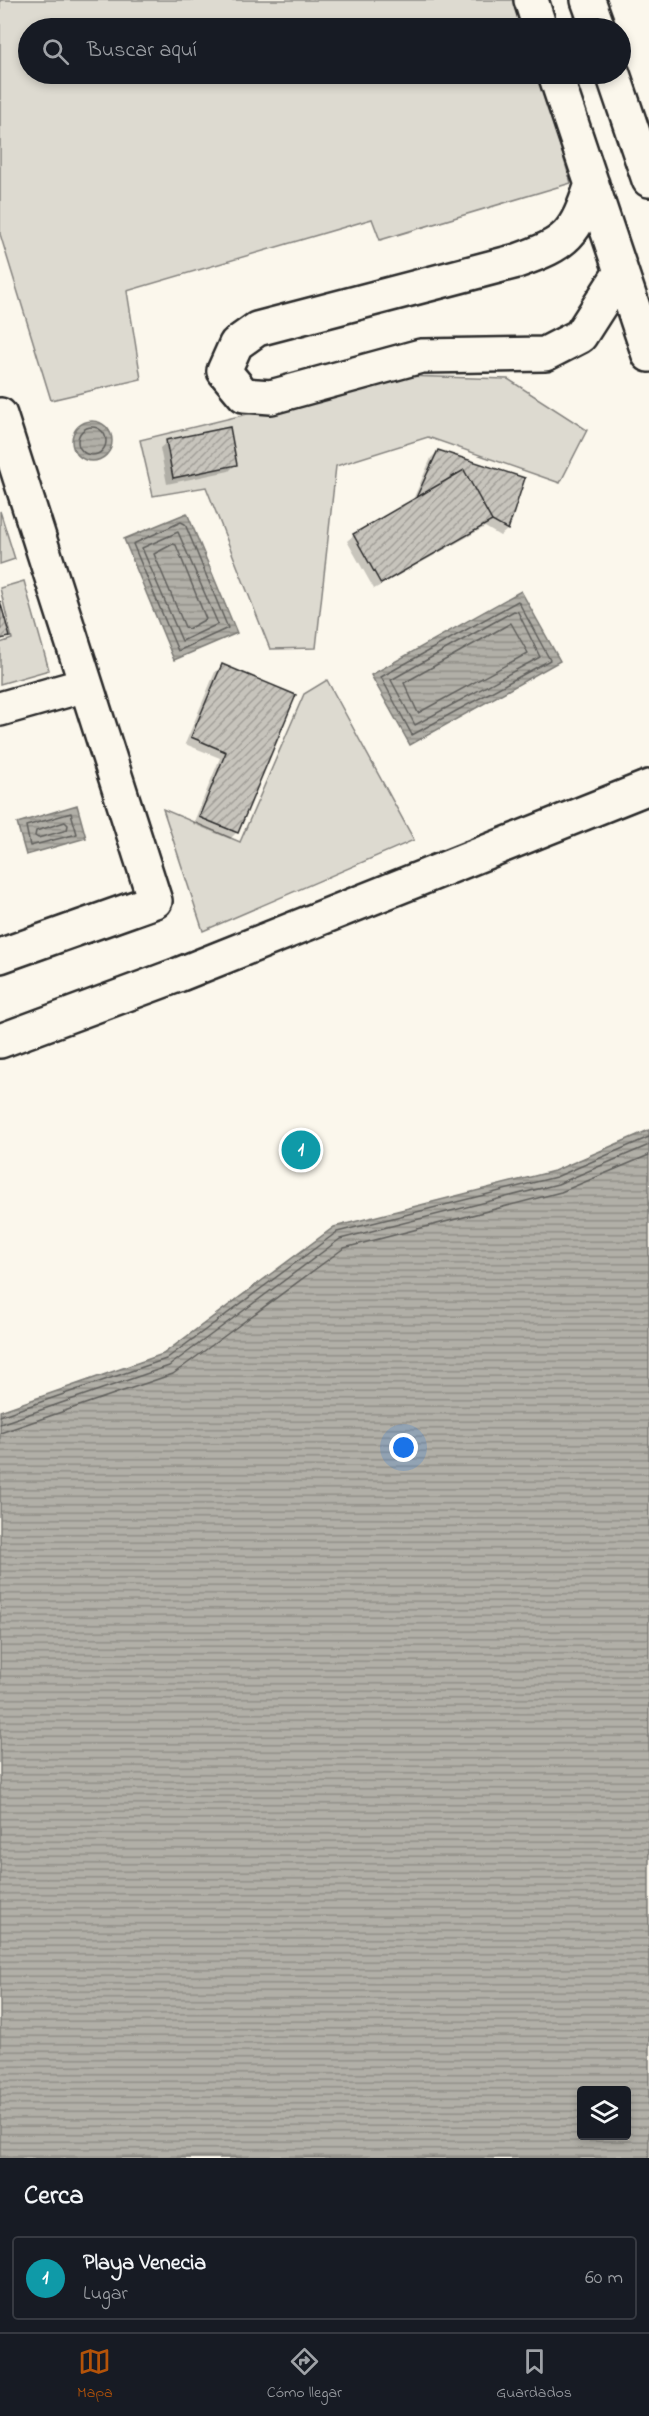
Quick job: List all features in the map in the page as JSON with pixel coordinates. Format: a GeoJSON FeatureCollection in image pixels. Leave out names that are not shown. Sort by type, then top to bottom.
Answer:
{"type":"FeatureCollection","features":[{"type":"Feature","properties":{"kind":"street"},"geometry":{"type":"LineString","coordinates":[[531,0],[537,18]]}},
{"type":"Feature","properties":{"kind":"street"},"geometry":{"type":"LineString","coordinates":[[588,0],[594,18]]}},
{"type":"Feature","properties":{"kind":"street"},"geometry":{"type":"LineString","coordinates":[[558,84],[649,355]]}},
{"type":"Feature","properties":{"kind":"street"},"geometry":{"type":"LineString","coordinates":[[616,84],[649,180]]}},
{"type":"Feature","properties":{"kind":"street"},"geometry":{"type":"LineString","coordinates":[[592,184],[580,222],[553,248],[517,261],[257,329],[236,344],[224,371],[244,395],[271,397],[421,356],[545,354],[580,336],[621,272]]}},
{"type":"Feature","properties":{"kind":"street"},"geometry":{"type":"LineString","coordinates":[[0,415],[155,901],[0,956]]}},
{"type":"Feature","properties":{"kind":"street"},"geometry":{"type":"LineString","coordinates":[[0,709],[85,685]]}},
{"type":"Feature","properties":{"kind":"street"},"geometry":{"type":"LineString","coordinates":[[0,1041],[178,975],[649,787]]}},
{"type":"Feature","properties":{"kind":"shaded area"},"geometry":{"type":"Polygon","coordinates":[[[0,0],[517,0],[523,18],[18,18],[18,84],[542,84],[571,183],[380,240],[372,219],[127,291],[141,379],[51,400],[0,234],[0,0]]]}},
{"type":"Feature","properties":{"kind":"shaded area"},"geometry":{"type":"Polygon","coordinates":[[[404,376],[508,379],[587,430],[560,483],[428,437],[336,466],[316,648],[270,649],[206,487],[153,496],[140,440],[404,376]]]}},
{"type":"Feature","properties":{"kind":"shaded area"},"geometry":{"type":"Polygon","coordinates":[[[0,511],[15,559],[0,564],[0,511]]]}},
{"type":"Feature","properties":{"kind":"shaded area"},"geometry":{"type":"Polygon","coordinates":[[[24,581],[49,670],[0,684],[0,643],[12,639],[0,588],[24,581]]]}},
{"type":"Feature","properties":{"kind":"shaded area"},"geometry":{"type":"Polygon","coordinates":[[[327,680],[414,840],[203,931],[163,809],[240,842],[304,694],[327,680]]]}},
{"type":"Feature","properties":{"kind":"water"},"geometry":{"type":"Polygon","coordinates":[[[92,421],[100,422],[106,427],[111,433],[111,449],[106,455],[100,460],[92,461],[84,460],[78,455],[73,449],[72,441],[73,433],[78,427],[84,422],[92,421]]]}},
{"type":"Feature","properties":{"kind":"water"},"geometry":{"type":"Polygon","coordinates":[[[187,513],[237,633],[174,660],[124,539],[187,513]]]}},
{"type":"Feature","properties":{"kind":"water"},"geometry":{"type":"Polygon","coordinates":[[[521,591],[560,661],[410,745],[371,675],[521,591]]]}},
{"type":"Feature","properties":{"kind":"water"},"geometry":{"type":"Polygon","coordinates":[[[77,805],[86,838],[26,855],[17,823],[77,805]]]}},
{"type":"Feature","properties":{"kind":"water"},"geometry":{"type":"Polygon","coordinates":[[[649,1130],[649,2158],[0,2158],[0,1411],[163,1354],[334,1227],[554,1171],[649,1130]]]}},
{"type":"Feature","properties":{"kind":"building"},"geometry":{"type":"Polygon","coordinates":[[[230,427],[237,465],[173,478],[166,440],[230,427]]]}},
{"type":"Feature","properties":{"kind":"building"},"geometry":{"type":"Polygon","coordinates":[[[438,450],[525,478],[508,530],[492,521],[464,470],[416,498],[438,450]]]}},
{"type":"Feature","properties":{"kind":"building"},"geometry":{"type":"Polygon","coordinates":[[[464,470],[492,521],[381,584],[353,534],[464,470]]]}},
{"type":"Feature","properties":{"kind":"building"},"geometry":{"type":"Polygon","coordinates":[[[0,601],[10,637],[0,639],[0,601]]]}},
{"type":"Feature","properties":{"kind":"building"},"geometry":{"type":"Polygon","coordinates":[[[222,664],[296,695],[238,833],[199,817],[226,752],[191,737],[222,664]]]}},
{"type":"Feature","properties":{"kind":"place","name":"Playa Venecia"},"geometry":{"type":"Point","coordinates":[301,1150]}}]}
